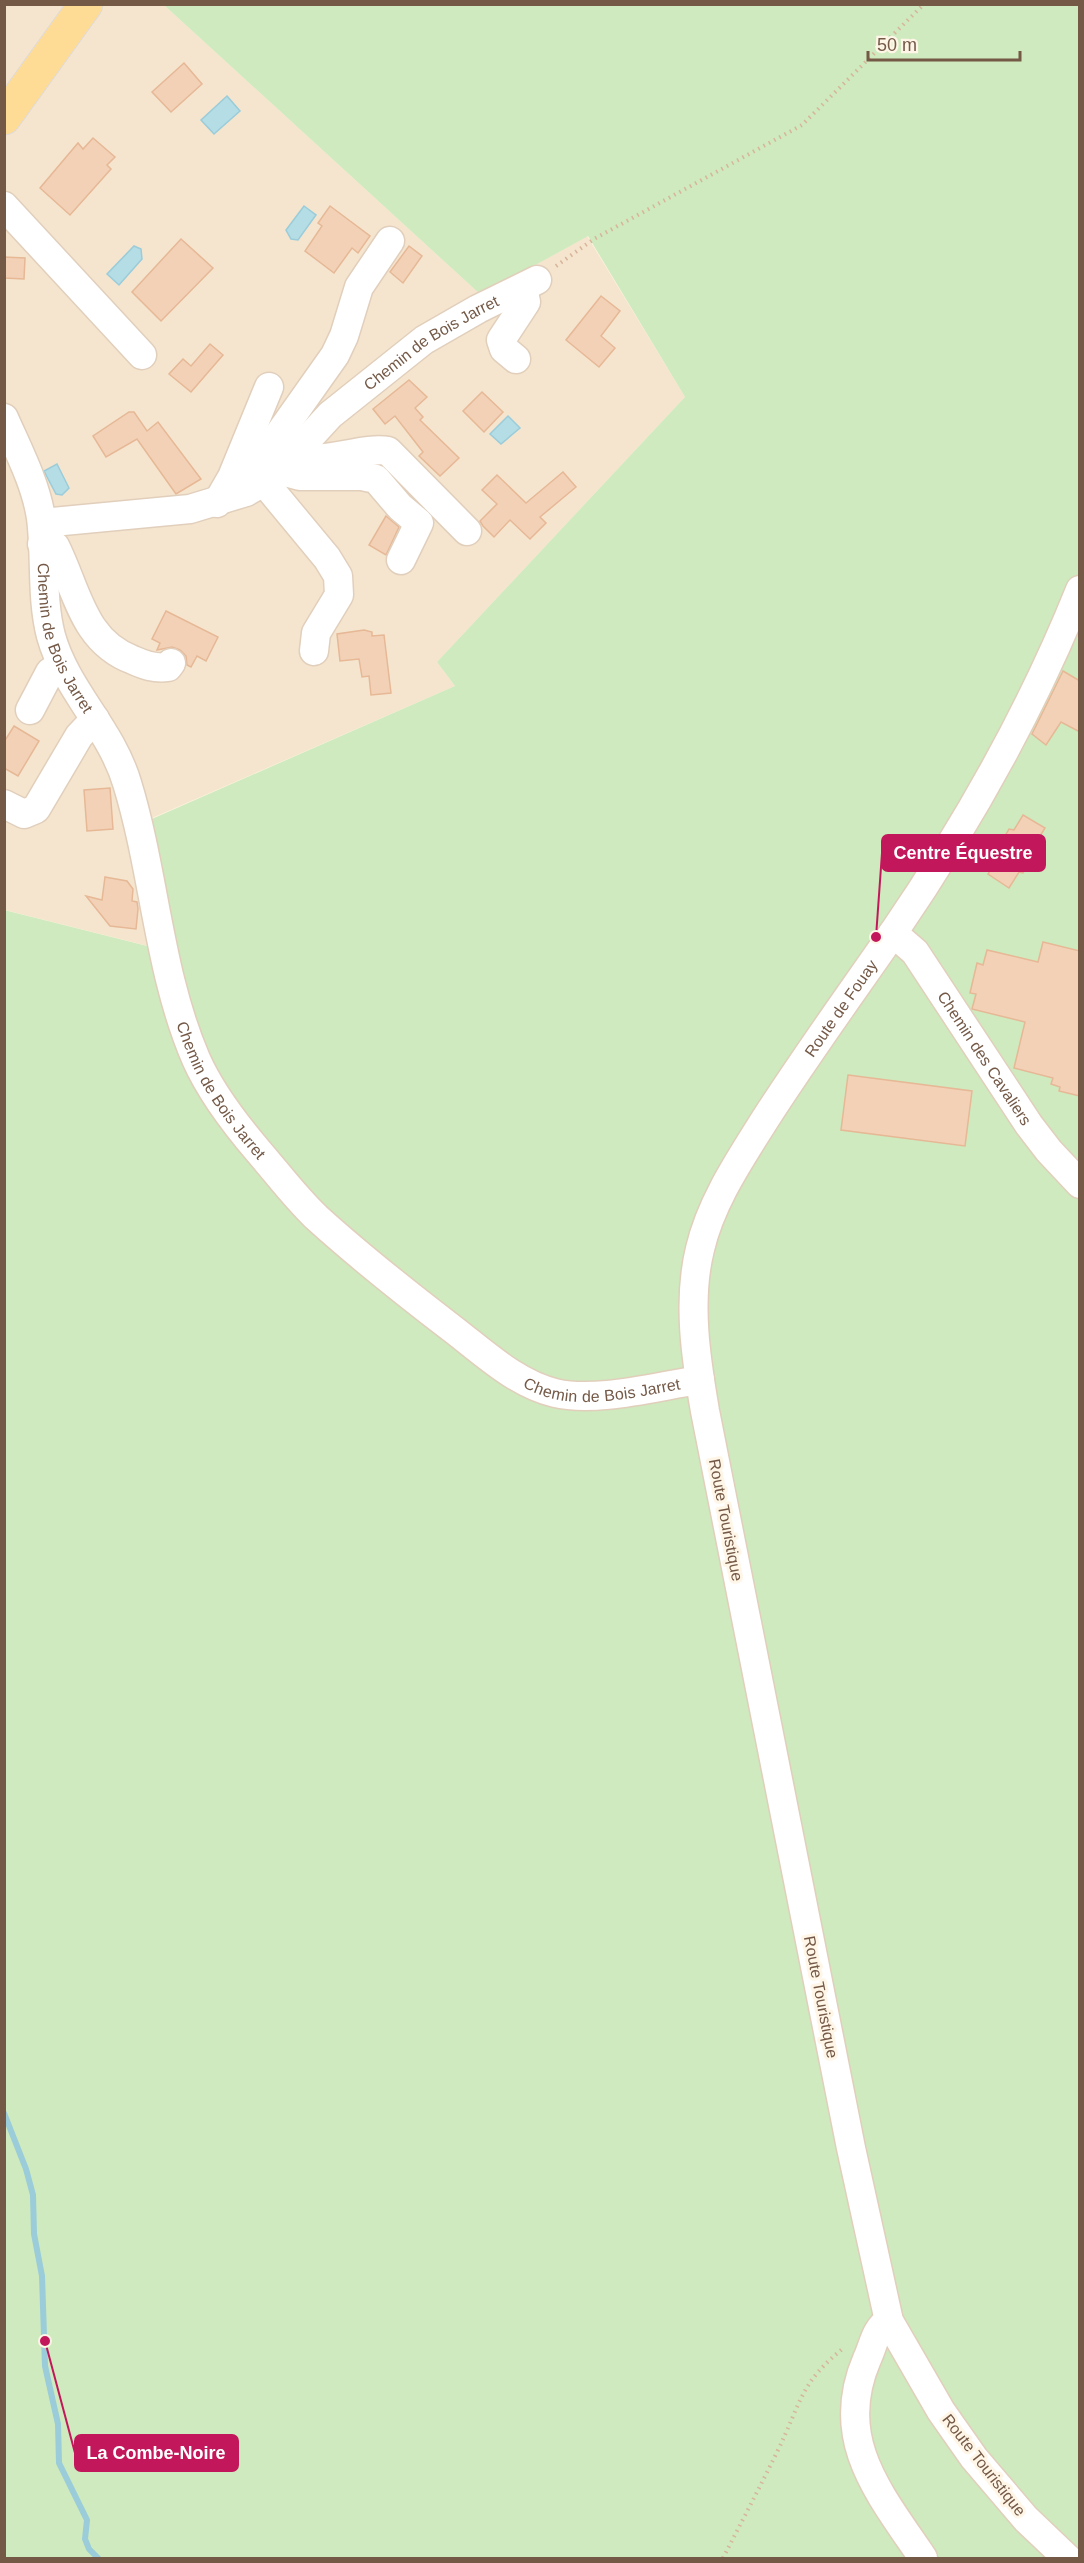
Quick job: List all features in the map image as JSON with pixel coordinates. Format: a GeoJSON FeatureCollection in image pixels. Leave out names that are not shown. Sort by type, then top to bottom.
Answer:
{"type":"FeatureCollection","features":[{"type":"Feature","properties":{"kind":"main road"},"geometry":{"type":"LineString","coordinates":[[4,118],[86,4]]}},
{"type":"Feature","properties":{"kind":"street"},"geometry":{"type":"LineString","coordinates":[[4,206],[142,355]]}},
{"type":"Feature","properties":{"kind":"street"},"geometry":{"type":"LineString","coordinates":[[390,241],[359,287],[344,336],[335,355],[254,472],[292,476],[362,476],[376,479],[400,507],[419,523],[400,560]]}},
{"type":"Feature","properties":{"kind":"street"},"geometry":{"type":"LineString","coordinates":[[516,359],[504,349],[501,340],[526,302],[530,284]]}},
{"type":"Feature","properties":{"kind":"street","name":"Chemin de Bois Jarret"},"geometry":{"type":"LineString","coordinates":[[42,533],[217,503],[274,473],[330,415],[424,340],[478,309],[530,284]]}},
{"type":"Feature","properties":{"kind":"street"},"geometry":{"type":"LineString","coordinates":[[217,503],[231,477],[269,387]]}},
{"type":"Feature","properties":{"kind":"street","name":"Chemin de Bois Jarret"},"geometry":{"type":"LineString","coordinates":[[6,427],[34,491],[42,533],[51,634],[61,666],[114,749],[126,780],[161,946],[196,1060],[214,1093],[241,1130],[314,1215],[439,1319],[501,1366],[533,1385],[554,1393],[575,1396],[607,1394],[700,1380]]}},
{"type":"Feature","properties":{"kind":"street"},"geometry":{"type":"LineString","coordinates":[[274,473],[308,459],[373,450],[388,451],[467,531]]}},
{"type":"Feature","properties":{"kind":"street"},"geometry":{"type":"LineString","coordinates":[[274,473],[338,576],[339,595],[316,633],[314,651]]}},
{"type":"Feature","properties":{"kind":"street"},"geometry":{"type":"LineString","coordinates":[[42,533],[55,546],[79,605],[94,633],[105,645],[119,655],[147,666],[161,669],[168,667],[171,663]]}},
{"type":"Feature","properties":{"kind":"street","name":"Route de Fouay"},"geometry":{"type":"LineString","coordinates":[[700,1380],[696,1351],[694,1281],[700,1249],[710,1216],[732,1173],[783,1091],[893,933],[975,804],[1013,738],[1080,591]]}},
{"type":"Feature","properties":{"kind":"street"},"geometry":{"type":"LineString","coordinates":[[30,710],[50,672],[61,666]]}},
{"type":"Feature","properties":{"kind":"street"},"geometry":{"type":"LineString","coordinates":[[4,804],[24,814],[36,809],[79,736],[95,719]]}},
{"type":"Feature","properties":{"kind":"street","name":"Chemin des Cavaliers"},"geometry":{"type":"LineString","coordinates":[[893,933],[915,952],[1029,1125],[1049,1151],[1080,1184]]}},
{"type":"Feature","properties":{"kind":"street","name":"Route Touristique"},"geometry":{"type":"LineString","coordinates":[[700,1380],[849,2136],[889,2321],[941,2411],[974,2458],[1026,2519],[1067,2559]]}},
{"type":"Feature","properties":{"kind":"street"},"geometry":{"type":"LineString","coordinates":[[889,2321],[879,2327],[860,2374],[855,2397],[855,2432],[863,2461],[878,2492],[922,2559]]}},
{"type":"Feature","properties":{"kind":"path"},"geometry":{"type":"LineString","coordinates":[[530,284],[594,239],[802,125],[924,4]]}},
{"type":"Feature","properties":{"kind":"path"},"geometry":{"type":"LineString","coordinates":[[723,2559],[779,2447],[800,2395],[823,2364],[847,2346]]}},
{"type":"Feature","properties":{"kind":"shaded area"},"geometry":{"type":"Polygon","coordinates":[[[4,5],[164,5],[481,295],[587,236],[685,397],[437,662],[455,686],[145,821],[172,952],[5,910],[4,5]]]}},
{"type":"Feature","properties":{"kind":"green space"},"geometry":{"type":"Polygon","coordinates":[[[164,5],[1079,5],[1079,2558],[5,2558],[4,910],[171,952],[145,822],[455,686],[437,662],[685,397],[588,236],[481,295],[164,5]]]}},
{"type":"Feature","properties":{"kind":"water"},"geometry":{"type":"Polygon","coordinates":[[[227,96],[240,111],[214,134],[201,120],[227,96]]]}},
{"type":"Feature","properties":{"kind":"water"},"geometry":{"type":"Polygon","coordinates":[[[304,206],[316,215],[298,240],[291,239],[286,230],[304,206]]]}},
{"type":"Feature","properties":{"kind":"water"},"geometry":{"type":"Polygon","coordinates":[[[134,246],[141,249],[142,259],[119,285],[107,274],[134,246]]]}},
{"type":"Feature","properties":{"kind":"water"},"geometry":{"type":"Polygon","coordinates":[[[508,416],[520,428],[501,444],[490,434],[508,416]]]}},
{"type":"Feature","properties":{"kind":"water"},"geometry":{"type":"Polygon","coordinates":[[[57,464],[69,488],[62,495],[56,494],[44,471],[57,464]]]}},
{"type":"Feature","properties":{"kind":"building"},"geometry":{"type":"Polygon","coordinates":[[[184,63],[202,84],[171,112],[152,92],[184,63]]]}},
{"type":"Feature","properties":{"kind":"building"},"geometry":{"type":"Polygon","coordinates":[[[93,138],[115,157],[107,165],[111,169],[70,215],[40,188],[78,143],[83,149],[93,138]]]}},
{"type":"Feature","properties":{"kind":"building"},"geometry":{"type":"Polygon","coordinates":[[[330,206],[370,236],[358,253],[352,248],[334,273],[305,251],[322,226],[318,223],[330,206]]]}},
{"type":"Feature","properties":{"kind":"building"},"geometry":{"type":"Polygon","coordinates":[[[181,239],[213,268],[161,321],[132,292],[181,239]]]}},
{"type":"Feature","properties":{"kind":"building"},"geometry":{"type":"Polygon","coordinates":[[[409,246],[422,256],[403,283],[390,272],[409,246]]]}},
{"type":"Feature","properties":{"kind":"building"},"geometry":{"type":"Polygon","coordinates":[[[4,257],[25,258],[24,279],[4,278],[4,257]]]}},
{"type":"Feature","properties":{"kind":"building"},"geometry":{"type":"Polygon","coordinates":[[[601,296],[620,311],[601,336],[615,348],[599,367],[566,340],[601,296]]]}},
{"type":"Feature","properties":{"kind":"building"},"geometry":{"type":"Polygon","coordinates":[[[210,344],[223,355],[191,392],[169,374],[183,359],[191,366],[210,344]]]}},
{"type":"Feature","properties":{"kind":"building"},"geometry":{"type":"Polygon","coordinates":[[[409,380],[427,397],[415,408],[423,417],[420,420],[459,458],[440,476],[419,456],[423,452],[395,416],[385,424],[373,409],[409,380]]]}},
{"type":"Feature","properties":{"kind":"building"},"geometry":{"type":"Polygon","coordinates":[[[482,392],[503,412],[484,432],[463,411],[482,392]]]}},
{"type":"Feature","properties":{"kind":"building"},"geometry":{"type":"Polygon","coordinates":[[[129,412],[134,412],[147,431],[158,422],[201,479],[176,494],[137,439],[106,457],[93,436],[129,412]]]}},
{"type":"Feature","properties":{"kind":"building"},"geometry":{"type":"Polygon","coordinates":[[[563,472],[576,487],[540,517],[546,523],[530,539],[510,520],[494,537],[483,526],[480,521],[497,504],[482,490],[497,475],[526,503],[563,472]]]}},
{"type":"Feature","properties":{"kind":"building"},"geometry":{"type":"Polygon","coordinates":[[[386,516],[399,527],[386,555],[369,545],[386,516]]]}},
{"type":"Feature","properties":{"kind":"building"},"geometry":{"type":"Polygon","coordinates":[[[166,611],[218,637],[206,661],[197,656],[191,667],[187,665],[186,656],[180,650],[172,647],[157,650],[160,643],[152,639],[166,611]]]}},
{"type":"Feature","properties":{"kind":"building"},"geometry":{"type":"Polygon","coordinates":[[[364,630],[372,632],[372,636],[384,635],[391,693],[371,695],[369,676],[362,677],[359,659],[340,661],[337,634],[364,630]]]}},
{"type":"Feature","properties":{"kind":"building"},"geometry":{"type":"Polygon","coordinates":[[[1063,671],[1080,681],[1080,732],[1061,722],[1046,745],[1032,734],[1063,671]]]}},
{"type":"Feature","properties":{"kind":"building"},"geometry":{"type":"Polygon","coordinates":[[[14,726],[39,741],[18,776],[4,768],[4,742],[14,726]]]}},
{"type":"Feature","properties":{"kind":"building"},"geometry":{"type":"Polygon","coordinates":[[[110,788],[113,829],[87,831],[84,790],[110,788]]]}},
{"type":"Feature","properties":{"kind":"building"},"geometry":{"type":"Polygon","coordinates":[[[1023,815],[1045,828],[1035,844],[1039,847],[1023,873],[1019,872],[1009,888],[988,874],[997,859],[994,855],[1009,829],[1014,830],[1023,815]]]}},
{"type":"Feature","properties":{"kind":"building"},"geometry":{"type":"Polygon","coordinates":[[[105,877],[127,881],[133,889],[132,901],[137,902],[138,909],[136,929],[110,926],[86,896],[102,900],[105,877]]]}},
{"type":"Feature","properties":{"kind":"building"},"geometry":{"type":"Polygon","coordinates":[[[1043,942],[1080,951],[1080,1096],[1059,1091],[1060,1087],[1051,1084],[1053,1078],[1014,1068],[1025,1022],[972,1009],[976,994],[970,993],[977,963],[983,965],[987,950],[1038,962],[1043,942]]]}},
{"type":"Feature","properties":{"kind":"building"},"geometry":{"type":"Polygon","coordinates":[[[848,1075],[972,1091],[965,1146],[841,1130],[848,1075]]]}},
{"type":"Feature","properties":{"kind":"waterway"},"geometry":{"type":"LineString","coordinates":[[4,2113],[26,2169],[33,2195],[34,2234],[42,2276],[45,2366],[58,2424],[59,2463],[87,2520],[85,2539],[89,2549],[98,2558]]}},
{"type":"Feature","properties":{"kind":"place","name":"Centre Équestre"},"geometry":{"type":"Point","coordinates":[876,937]}},
{"type":"Feature","properties":{"kind":"place","name":"La Combe-Noire"},"geometry":{"type":"Point","coordinates":[45,2341]}}]}
